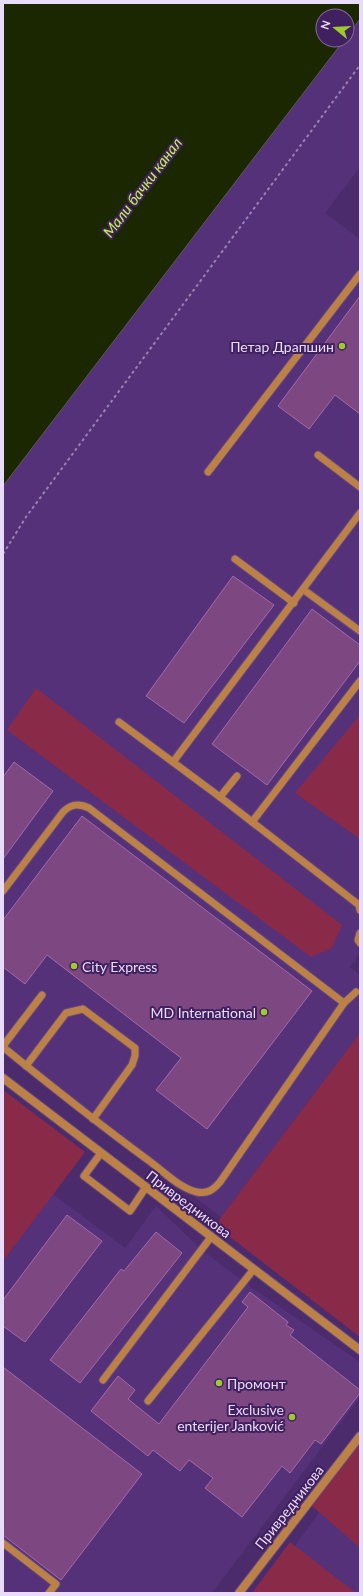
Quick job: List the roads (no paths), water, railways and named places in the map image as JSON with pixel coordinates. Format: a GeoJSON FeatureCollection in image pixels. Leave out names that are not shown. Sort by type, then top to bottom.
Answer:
{"type":"FeatureCollection","features":[{"type":"Feature","properties":{"kind":"street","name":"Привредникова"},"geometry":{"type":"LineString","coordinates":[[3,1078],[360,1350]]}},
{"type":"Feature","properties":{"kind":"street","name":"Привредникова"},"geometry":{"type":"LineString","coordinates":[[239,1593],[360,1436]]}},
{"type":"Feature","properties":{"kind":"lane"},"geometry":{"type":"LineString","coordinates":[[208,472],[360,274]]}},
{"type":"Feature","properties":{"kind":"lane"},"geometry":{"type":"LineString","coordinates":[[318,455],[360,487]]}},
{"type":"Feature","properties":{"kind":"lane"},"geometry":{"type":"LineString","coordinates":[[173,762],[304,590],[360,513]]}},
{"type":"Feature","properties":{"kind":"lane"},"geometry":{"type":"LineString","coordinates":[[234,559],[294,603]]}},
{"type":"Feature","properties":{"kind":"lane"},"geometry":{"type":"LineString","coordinates":[[304,590],[360,631]]}},
{"type":"Feature","properties":{"kind":"lane"},"geometry":{"type":"LineString","coordinates":[[252,822],[360,682]]}},
{"type":"Feature","properties":{"kind":"lane"},"geometry":{"type":"LineString","coordinates":[[119,722],[220,797],[358,905],[360,910]]}},
{"type":"Feature","properties":{"kind":"lane"},"geometry":{"type":"LineString","coordinates":[[220,797],[237,776]]}},
{"type":"Feature","properties":{"kind":"lane"},"geometry":{"type":"LineString","coordinates":[[3,891],[63,812],[69,806],[81,804],[89,808],[344,1003]]}},
{"type":"Feature","properties":{"kind":"lane"},"geometry":{"type":"LineString","coordinates":[[360,933],[358,940],[360,943]]}},
{"type":"Feature","properties":{"kind":"lane"},"geometry":{"type":"LineString","coordinates":[[42,995],[3,1047],[93,1119],[182,1185],[197,1192],[208,1192],[213,1190],[344,1003],[356,992]]}},
{"type":"Feature","properties":{"kind":"lane"},"geometry":{"type":"LineString","coordinates":[[26,1066],[66,1013],[73,1010],[83,1009],[135,1048],[135,1056],[132,1065],[93,1119]]}},
{"type":"Feature","properties":{"kind":"lane"},"geometry":{"type":"LineString","coordinates":[[101,1153],[84,1176],[130,1210],[146,1187]]}},
{"type":"Feature","properties":{"kind":"lane"},"geometry":{"type":"LineString","coordinates":[[103,1380],[212,1237]]}},
{"type":"Feature","properties":{"kind":"lane"},"geometry":{"type":"LineString","coordinates":[[148,1401],[254,1269]]}},
{"type":"Feature","properties":{"kind":"lane"},"geometry":{"type":"LineString","coordinates":[[3,1543],[56,1584],[49,1593]]}},
{"type":"Feature","properties":{"kind":"water","name":"Мали бачки канал"},"geometry":{"type":"Polygon","coordinates":[[[3,3],[360,3],[360,19],[355,26],[355,8],[315,8],[315,48],[338,48],[3,486],[3,3]]]}},
{"type":"Feature","properties":{"kind":"place","name":"Петар Драпшин"},"geometry":{"type":"Point","coordinates":[342,346]}},
{"type":"Feature","properties":{"kind":"place","name":"City Express"},"geometry":{"type":"Point","coordinates":[74,966]}},
{"type":"Feature","properties":{"kind":"place","name":"MD International"},"geometry":{"type":"Point","coordinates":[264,1012]}},
{"type":"Feature","properties":{"kind":"place","name":"Промонт"},"geometry":{"type":"Point","coordinates":[219,1383]}},
{"type":"Feature","properties":{"kind":"place","name":"Exclusive enterijer Janković"},"geometry":{"type":"Point","coordinates":[292,1417]}}]}
